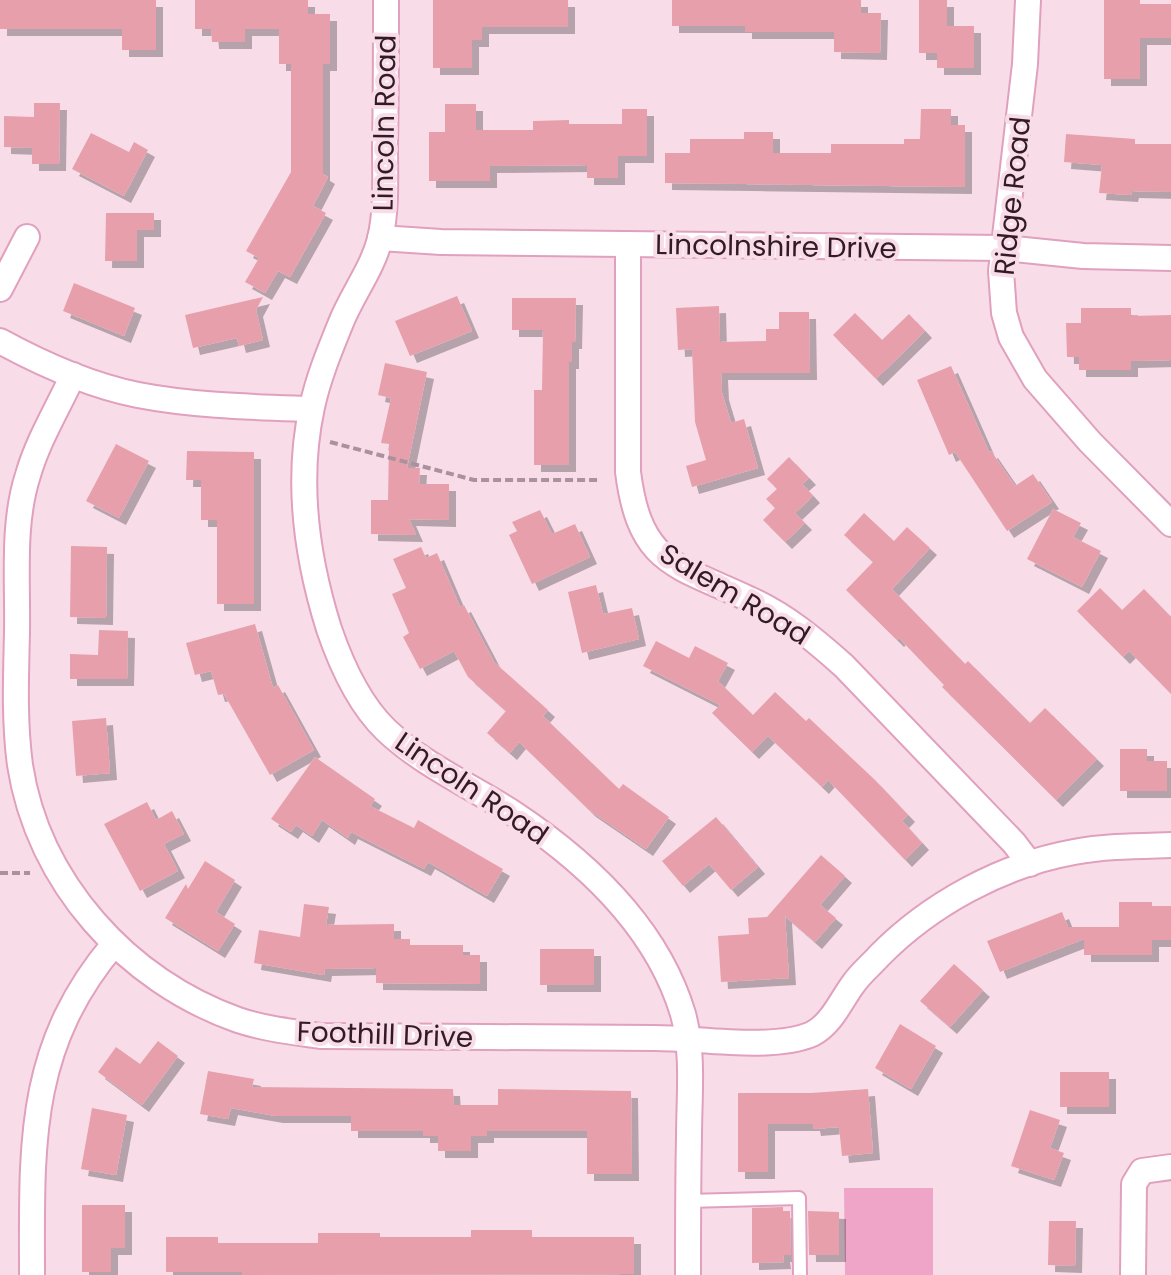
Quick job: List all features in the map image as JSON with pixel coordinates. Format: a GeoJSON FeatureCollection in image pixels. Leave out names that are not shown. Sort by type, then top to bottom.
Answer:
{"type":"FeatureCollection","features":[{"type":"Feature","properties":{"kind":"street","name":"Lincoln Road"},"geometry":{"type":"LineString","coordinates":[[386,0],[385,191],[380,238],[373,259],[342,318],[318,381],[311,409],[305,453],[310,553],[331,634],[350,678],[368,709],[415,753],[514,814],[561,848],[609,890],[649,941],[668,976],[689,1040],[688,1275]]}},
{"type":"Feature","properties":{"kind":"street","name":"Ridge Road"},"geometry":{"type":"LineString","coordinates":[[1028,0],[1025,64],[1001,271],[1004,313],[1023,361],[1062,411],[1171,524]]}},
{"type":"Feature","properties":{"kind":"street"},"geometry":{"type":"LineString","coordinates":[[0,289],[27,237]]}},
{"type":"Feature","properties":{"kind":"street","name":"Lincolnshire Drive"},"geometry":{"type":"LineString","coordinates":[[380,238],[441,242],[1005,248],[1083,256],[1171,258]]}},
{"type":"Feature","properties":{"kind":"street","name":"Salem Road"},"geometry":{"type":"LineString","coordinates":[[628,244],[628,472],[635,513],[651,543],[691,575],[751,600],[815,640],[1004,831],[1030,864]]}},
{"type":"Feature","properties":{"kind":"street"},"geometry":{"type":"LineString","coordinates":[[0,341],[73,375],[137,395],[175,401],[311,409]]}},
{"type":"Feature","properties":{"kind":"street","name":"Foothill Drive"},"geometry":{"type":"LineString","coordinates":[[73,375],[35,455],[22,501],[18,535],[16,724],[28,798],[42,840],[82,907],[114,944],[169,987],[203,1005],[272,1029],[321,1036],[768,1042],[799,1038],[815,1032],[829,1020],[855,981],[888,947],[921,919],[959,895],[1030,864],[1071,853],[1102,848],[1171,845]]}},
{"type":"Feature","properties":{"kind":"street"},"geometry":{"type":"LineString","coordinates":[[32,1275],[32,1158],[43,1076],[76,996],[114,944]]}},
{"type":"Feature","properties":{"kind":"street"},"geometry":{"type":"LineString","coordinates":[[1133,1275],[1133,1191],[1137,1176],[1150,1168],[1171,1167]]}},
{"type":"Feature","properties":{"kind":"lane"},"geometry":{"type":"LineString","coordinates":[[687,1201],[799,1198],[800,1275]]}},
{"type":"Feature","properties":{"kind":"path"},"geometry":{"type":"LineString","coordinates":[[330,442],[474,480],[600,480]]}},
{"type":"Feature","properties":{"kind":"path"},"geometry":{"type":"LineString","coordinates":[[0,873],[30,873]]}},
{"type":"Feature","properties":{"kind":"shaded area"},"geometry":{"type":"Polygon","coordinates":[[[844,1188],[933,1188],[933,1275],[845,1275],[844,1188]]]}},
{"type":"Feature","properties":{"kind":"building"},"geometry":{"type":"Polygon","coordinates":[[[0,0],[156,0],[156,50],[122,50],[122,29],[0,29],[0,0]]]}},
{"type":"Feature","properties":{"kind":"building"},"geometry":{"type":"Polygon","coordinates":[[[195,0],[308,0],[308,14],[330,14],[330,64],[323,64],[323,174],[328,177],[313,206],[326,213],[290,277],[278,271],[265,293],[245,282],[259,258],[246,251],[291,172],[291,64],[279,64],[279,29],[245,29],[245,42],[212,42],[211,29],[195,29],[195,0]]]}},
{"type":"Feature","properties":{"kind":"building"},"geometry":{"type":"Polygon","coordinates":[[[433,0],[568,0],[568,27],[482,27],[482,40],[472,40],[472,68],[433,68],[433,0]]]}},
{"type":"Feature","properties":{"kind":"building"},"geometry":{"type":"Polygon","coordinates":[[[672,0],[861,0],[861,13],[881,13],[880,53],[834,52],[834,32],[745,32],[745,26],[672,26],[672,0]]]}},
{"type":"Feature","properties":{"kind":"building"},"geometry":{"type":"Polygon","coordinates":[[[919,0],[947,0],[947,26],[974,26],[974,68],[937,68],[937,53],[919,53],[919,0]]]}},
{"type":"Feature","properties":{"kind":"building"},"geometry":{"type":"Polygon","coordinates":[[[1104,0],[1171,4],[1171,38],[1140,38],[1140,79],[1104,79],[1104,0]]]}},
{"type":"Feature","properties":{"kind":"building"},"geometry":{"type":"Polygon","coordinates":[[[34,103],[60,103],[59,164],[32,164],[32,148],[4,147],[4,116],[34,117],[34,103]]]}},
{"type":"Feature","properties":{"kind":"building"},"geometry":{"type":"Polygon","coordinates":[[[445,104],[476,104],[476,130],[533,130],[533,121],[622,124],[622,109],[647,109],[647,156],[618,156],[618,178],[587,178],[587,165],[490,166],[490,181],[429,181],[429,132],[445,132],[445,104]]]}},
{"type":"Feature","properties":{"kind":"building"},"geometry":{"type":"Polygon","coordinates":[[[921,109],[951,109],[951,125],[965,125],[965,187],[665,183],[665,153],[690,153],[690,139],[744,139],[744,132],[773,132],[773,153],[831,153],[831,144],[904,144],[904,139],[920,139],[921,109]]]}},
{"type":"Feature","properties":{"kind":"building"},"geometry":{"type":"Polygon","coordinates":[[[91,133],[129,152],[134,142],[148,150],[124,196],[72,169],[91,133]]]}},
{"type":"Feature","properties":{"kind":"building"},"geometry":{"type":"Polygon","coordinates":[[[1066,134],[1135,139],[1135,144],[1171,144],[1171,192],[1132,191],[1131,195],[1099,193],[1102,165],[1064,162],[1066,134]]]}},
{"type":"Feature","properties":{"kind":"building"},"geometry":{"type":"Polygon","coordinates":[[[106,213],[154,213],[154,230],[137,230],[137,261],[105,261],[106,213]]]}},
{"type":"Feature","properties":{"kind":"building"},"geometry":{"type":"Polygon","coordinates":[[[74,283],[135,308],[124,336],[63,311],[74,283]]]}},
{"type":"Feature","properties":{"kind":"building"},"geometry":{"type":"Polygon","coordinates":[[[457,296],[472,331],[410,356],[395,321],[457,296]]]}},
{"type":"Feature","properties":{"kind":"building"},"geometry":{"type":"Polygon","coordinates":[[[263,297],[256,310],[263,340],[239,346],[237,338],[193,348],[185,315],[263,297]]]}},
{"type":"Feature","properties":{"kind":"building"},"geometry":{"type":"Polygon","coordinates":[[[512,298],[576,298],[575,342],[572,342],[572,362],[569,362],[569,465],[534,465],[534,390],[542,390],[543,330],[512,330],[512,298]]]}},
{"type":"Feature","properties":{"kind":"building"},"geometry":{"type":"Polygon","coordinates":[[[719,306],[720,342],[766,341],[766,329],[779,329],[779,312],[809,312],[810,373],[721,373],[722,393],[731,423],[744,419],[758,468],[692,487],[686,466],[706,460],[695,422],[692,349],[678,350],[676,308],[719,306]]]}},
{"type":"Feature","properties":{"kind":"building"},"geometry":{"type":"Polygon","coordinates":[[[1081,308],[1131,308],[1131,316],[1171,315],[1171,360],[1131,361],[1131,370],[1079,370],[1079,357],[1067,357],[1066,323],[1081,323],[1081,308]]]}},
{"type":"Feature","properties":{"kind":"building"},"geometry":{"type":"Polygon","coordinates":[[[855,313],[882,340],[909,314],[925,331],[876,379],[833,335],[855,313]]]}},
{"type":"Feature","properties":{"kind":"building"},"geometry":{"type":"Polygon","coordinates":[[[385,363],[427,372],[407,468],[420,468],[419,484],[449,484],[449,520],[409,519],[416,535],[371,534],[371,500],[388,500],[389,444],[381,443],[391,398],[378,395],[385,363]]]}},
{"type":"Feature","properties":{"kind":"building"},"geometry":{"type":"Polygon","coordinates":[[[951,366],[989,452],[1015,486],[1033,474],[1052,502],[1007,531],[955,452],[949,455],[917,380],[951,366]]]}},
{"type":"Feature","properties":{"kind":"building"},"geometry":{"type":"Polygon","coordinates":[[[116,444],[149,461],[119,518],[86,501],[116,444]]]}},
{"type":"Feature","properties":{"kind":"building"},"geometry":{"type":"Polygon","coordinates":[[[187,451],[254,452],[254,604],[217,604],[217,520],[201,520],[201,480],[186,480],[187,451]]]}},
{"type":"Feature","properties":{"kind":"building"},"geometry":{"type":"Polygon","coordinates":[[[789,457],[809,478],[802,484],[813,496],[795,513],[805,523],[785,542],[763,520],[775,508],[766,499],[777,489],[767,479],[789,457]]]}},
{"type":"Feature","properties":{"kind":"building"},"geometry":{"type":"Polygon","coordinates":[[[1053,509],[1081,523],[1073,537],[1101,551],[1082,587],[1027,559],[1053,509]]]}},
{"type":"Feature","properties":{"kind":"building"},"geometry":{"type":"Polygon","coordinates":[[[540,510],[552,534],[575,524],[590,557],[532,584],[509,535],[517,531],[512,522],[540,510]]]}},
{"type":"Feature","properties":{"kind":"building"},"geometry":{"type":"Polygon","coordinates":[[[864,513],[894,541],[907,527],[930,548],[892,589],[965,664],[968,661],[1030,723],[1045,708],[1097,759],[1056,800],[942,687],[944,685],[899,638],[897,640],[846,590],[873,562],[844,535],[864,513]]]}},
{"type":"Feature","properties":{"kind":"building"},"geometry":{"type":"Polygon","coordinates":[[[71,546],[107,547],[106,618],[70,617],[71,546]]]}},
{"type":"Feature","properties":{"kind":"building"},"geometry":{"type":"Polygon","coordinates":[[[421,547],[426,558],[437,553],[460,607],[464,605],[494,662],[548,710],[543,716],[619,789],[623,784],[669,817],[646,849],[589,810],[519,742],[510,753],[487,733],[506,711],[468,677],[454,651],[420,669],[403,637],[409,633],[392,594],[406,588],[393,559],[421,547]]]}},
{"type":"Feature","properties":{"kind":"building"},"geometry":{"type":"Polygon","coordinates":[[[596,585],[603,614],[632,608],[639,639],[582,653],[568,592],[596,585]]]}},
{"type":"Feature","properties":{"kind":"building"},"geometry":{"type":"Polygon","coordinates":[[[1100,588],[1122,610],[1144,589],[1171,617],[1171,694],[1129,651],[1123,657],[1077,611],[1100,588]]]}},
{"type":"Feature","properties":{"kind":"building"},"geometry":{"type":"Polygon","coordinates":[[[255,624],[273,688],[278,685],[314,750],[270,775],[224,694],[218,695],[211,671],[195,675],[186,643],[255,624]]]}},
{"type":"Feature","properties":{"kind":"building"},"geometry":{"type":"Polygon","coordinates":[[[99,630],[128,631],[127,679],[70,679],[70,654],[98,655],[99,630]]]}},
{"type":"Feature","properties":{"kind":"building"},"geometry":{"type":"Polygon","coordinates":[[[656,641],[689,658],[695,646],[728,663],[718,681],[753,715],[775,692],[806,721],[809,718],[875,780],[908,815],[902,821],[922,843],[905,860],[828,780],[822,787],[768,736],[752,752],[712,713],[720,705],[643,666],[656,641]]]}},
{"type":"Feature","properties":{"kind":"building"},"geometry":{"type":"Polygon","coordinates":[[[106,718],[110,773],[76,776],[72,721],[106,718]]]}},
{"type":"Feature","properties":{"kind":"building"},"geometry":{"type":"Polygon","coordinates":[[[1120,749],[1147,749],[1147,761],[1167,761],[1167,791],[1120,791],[1120,749]]]}},
{"type":"Feature","properties":{"kind":"building"},"geometry":{"type":"Polygon","coordinates":[[[315,757],[375,799],[370,806],[414,828],[418,820],[503,869],[487,896],[428,862],[424,869],[351,832],[348,838],[322,820],[312,836],[296,825],[291,832],[271,819],[315,757]]]}},
{"type":"Feature","properties":{"kind":"building"},"geometry":{"type":"Polygon","coordinates":[[[147,802],[156,820],[172,811],[184,834],[164,844],[178,871],[140,891],[104,824],[147,802]]]}},
{"type":"Feature","properties":{"kind":"building"},"geometry":{"type":"Polygon","coordinates":[[[716,817],[758,867],[731,890],[709,864],[683,886],[662,861],[716,817]]]}},
{"type":"Feature","properties":{"kind":"building"},"geometry":{"type":"Polygon","coordinates":[[[821,855],[845,876],[820,905],[836,918],[815,942],[785,916],[789,978],[721,982],[718,936],[749,934],[748,918],[767,917],[821,855]]]}},
{"type":"Feature","properties":{"kind":"building"},"geometry":{"type":"Polygon","coordinates":[[[205,861],[235,880],[216,912],[235,924],[218,951],[165,918],[205,861]]]}},
{"type":"Feature","properties":{"kind":"building"},"geometry":{"type":"Polygon","coordinates":[[[1119,902],[1152,902],[1152,906],[1171,906],[1171,940],[1152,940],[1152,955],[1084,955],[1084,939],[1000,972],[987,941],[1062,912],[1068,927],[1119,927],[1119,902]]]}},
{"type":"Feature","properties":{"kind":"building"},"geometry":{"type":"Polygon","coordinates":[[[304,904],[329,907],[326,925],[394,924],[394,939],[410,939],[410,945],[463,945],[463,955],[480,955],[480,984],[376,983],[376,968],[325,969],[324,975],[254,963],[259,930],[300,937],[304,904]]]}},
{"type":"Feature","properties":{"kind":"building"},"geometry":{"type":"Polygon","coordinates":[[[540,949],[594,949],[594,985],[540,985],[540,949]]]}},
{"type":"Feature","properties":{"kind":"building"},"geometry":{"type":"Polygon","coordinates":[[[954,964],[983,990],[950,1027],[920,1001],[954,964]]]}},
{"type":"Feature","properties":{"kind":"building"},"geometry":{"type":"Polygon","coordinates":[[[900,1024],[936,1046],[911,1089],[875,1068],[900,1024]]]}},
{"type":"Feature","properties":{"kind":"building"},"geometry":{"type":"Polygon","coordinates":[[[158,1041],[178,1056],[142,1105],[98,1072],[116,1047],[140,1064],[158,1041]]]}},
{"type":"Feature","properties":{"kind":"building"},"geometry":{"type":"Polygon","coordinates":[[[208,1071],[254,1079],[252,1087],[453,1089],[454,1105],[498,1105],[498,1089],[631,1091],[632,1174],[587,1174],[587,1131],[487,1131],[487,1136],[471,1136],[471,1151],[438,1151],[438,1136],[423,1136],[423,1131],[351,1131],[351,1116],[276,1116],[231,1108],[228,1119],[200,1114],[208,1071]]]}},
{"type":"Feature","properties":{"kind":"building"},"geometry":{"type":"Polygon","coordinates":[[[1060,1072],[1109,1072],[1109,1107],[1060,1107],[1060,1072]]]}},
{"type":"Feature","properties":{"kind":"building"},"geometry":{"type":"Polygon","coordinates":[[[868,1089],[873,1153],[842,1156],[839,1127],[814,1129],[813,1124],[768,1124],[768,1172],[738,1172],[738,1093],[868,1089]]]}},
{"type":"Feature","properties":{"kind":"building"},"geometry":{"type":"Polygon","coordinates":[[[92,1108],[127,1115],[116,1175],[81,1169],[92,1108]]]}},
{"type":"Feature","properties":{"kind":"building"},"geometry":{"type":"Polygon","coordinates":[[[1030,1110],[1060,1120],[1050,1148],[1064,1153],[1054,1180],[1011,1166],[1030,1110]]]}},
{"type":"Feature","properties":{"kind":"building"},"geometry":{"type":"Polygon","coordinates":[[[82,1205],[125,1205],[125,1248],[111,1248],[111,1272],[82,1272],[82,1205]]]}},
{"type":"Feature","properties":{"kind":"building"},"geometry":{"type":"Polygon","coordinates":[[[783,1207],[783,1211],[790,1211],[791,1255],[783,1255],[784,1262],[752,1263],[752,1208],[783,1207]]]}},
{"type":"Feature","properties":{"kind":"building"},"geometry":{"type":"Polygon","coordinates":[[[808,1211],[839,1212],[839,1255],[809,1255],[808,1211]]]}},
{"type":"Feature","properties":{"kind":"building"},"geometry":{"type":"Polygon","coordinates":[[[1049,1221],[1076,1221],[1075,1266],[1048,1265],[1049,1221]]]}},
{"type":"Feature","properties":{"kind":"building"},"geometry":{"type":"Polygon","coordinates":[[[471,1230],[532,1230],[532,1237],[634,1237],[634,1274],[242,1275],[242,1272],[166,1272],[166,1237],[218,1237],[218,1243],[318,1243],[318,1233],[471,1237],[471,1230]]]}}]}
